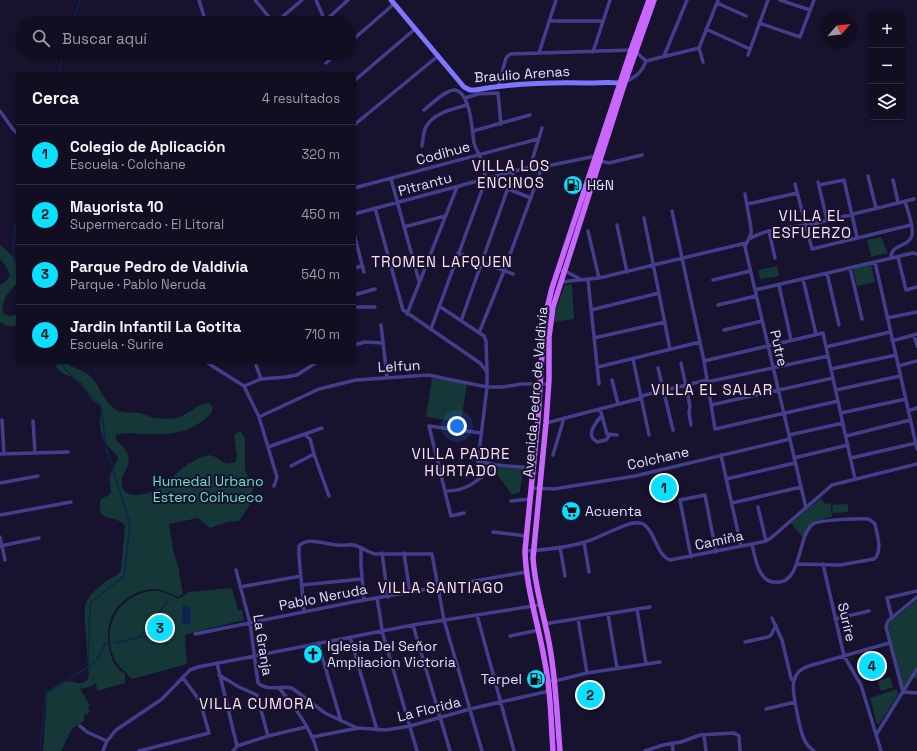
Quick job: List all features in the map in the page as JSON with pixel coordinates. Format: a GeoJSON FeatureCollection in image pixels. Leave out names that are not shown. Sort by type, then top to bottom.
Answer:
{"type":"FeatureCollection","features":[{"type":"Feature","properties":{"kind":"main road","name":"Avenida Pedro de Valdivia"},"geometry":{"type":"LineString","coordinates":[[553,751],[548,681],[539,630],[526,572],[525,552],[543,384],[544,321],[554,281],[598,159],[649,0]]}},
{"type":"Feature","properties":{"kind":"main road","name":"Avenida Pedro de Valdivia"},"geometry":{"type":"LineString","coordinates":[[633,51],[654,0]]}},
{"type":"Feature","properties":{"kind":"main road","name":"Avenida Pedro de Valdivia"},"geometry":{"type":"LineString","coordinates":[[560,751],[555,681],[550,646],[534,574],[533,551],[546,423],[552,314],[598,159]]}},
{"type":"Feature","properties":{"kind":"main road"},"geometry":{"type":"LineString","coordinates":[[546,416],[544,413],[543,384],[546,356],[549,347]]}},
{"type":"Feature","properties":{"kind":"street"},"geometry":{"type":"LineString","coordinates":[[255,0],[268,16]]}},
{"type":"Feature","properties":{"kind":"street"},"geometry":{"type":"LineString","coordinates":[[283,16],[302,0]]}},
{"type":"Feature","properties":{"kind":"street"},"geometry":{"type":"LineString","coordinates":[[316,0],[323,16]]}},
{"type":"Feature","properties":{"kind":"street"},"geometry":{"type":"LineString","coordinates":[[331,16],[348,0]]}},
{"type":"Feature","properties":{"kind":"street"},"geometry":{"type":"LineString","coordinates":[[539,53],[556,0]]}},
{"type":"Feature","properties":{"kind":"street"},"geometry":{"type":"LineString","coordinates":[[593,52],[610,0]]}},
{"type":"Feature","properties":{"kind":"street"},"geometry":{"type":"LineString","coordinates":[[664,56],[687,0]]}},
{"type":"Feature","properties":{"kind":"street"},"geometry":{"type":"LineString","coordinates":[[748,55],[768,0]]}},
{"type":"Feature","properties":{"kind":"street"},"geometry":{"type":"LineString","coordinates":[[780,0],[810,10]]}},
{"type":"Feature","properties":{"kind":"street"},"geometry":{"type":"LineString","coordinates":[[759,23],[800,37],[814,0]]}},
{"type":"Feature","properties":{"kind":"street"},"geometry":{"type":"LineString","coordinates":[[201,1],[204,16]]}},
{"type":"Feature","properties":{"kind":"street"},"geometry":{"type":"LineString","coordinates":[[356,36],[392,2]]}},
{"type":"Feature","properties":{"kind":"street","name":"Braulio Arenas"},"geometry":{"type":"LineString","coordinates":[[392,2],[468,89],[475,90],[528,84],[571,82],[623,83]]}},
{"type":"Feature","properties":{"kind":"street"},"geometry":{"type":"LineString","coordinates":[[703,62],[699,48],[717,2],[746,16]]}},
{"type":"Feature","properties":{"kind":"street"},"geometry":{"type":"LineString","coordinates":[[549,21],[603,20]]}},
{"type":"Feature","properties":{"kind":"street"},"geometry":{"type":"LineString","coordinates":[[356,79],[415,29]]}},
{"type":"Feature","properties":{"kind":"street"},"geometry":{"type":"LineString","coordinates":[[706,29],[750,49]]}},
{"type":"Feature","properties":{"kind":"street"},"geometry":{"type":"LineString","coordinates":[[646,61],[699,48]]}},
{"type":"Feature","properties":{"kind":"street"},"geometry":{"type":"LineString","coordinates":[[498,87],[508,55],[511,54],[633,51],[646,61]]}},
{"type":"Feature","properties":{"kind":"street"},"geometry":{"type":"LineString","coordinates":[[356,123],[438,56]]}},
{"type":"Feature","properties":{"kind":"street"},"geometry":{"type":"LineString","coordinates":[[326,63],[330,60]]}},
{"type":"Feature","properties":{"kind":"street"},"geometry":{"type":"LineString","coordinates":[[623,83],[638,75],[642,71],[646,61]]}},
{"type":"Feature","properties":{"kind":"street"},"geometry":{"type":"LineString","coordinates":[[424,110],[444,95],[454,90],[461,93],[465,98],[473,131],[474,145],[479,155],[486,179],[431,329]]}},
{"type":"Feature","properties":{"kind":"street"},"geometry":{"type":"LineString","coordinates":[[465,98],[478,94],[498,94],[502,124]]}},
{"type":"Feature","properties":{"kind":"street"},"geometry":{"type":"LineString","coordinates":[[422,146],[426,126],[432,120],[445,112],[467,105]]}},
{"type":"Feature","properties":{"kind":"street"},"geometry":{"type":"LineString","coordinates":[[0,111],[16,132]]}},
{"type":"Feature","properties":{"kind":"street"},"geometry":{"type":"LineString","coordinates":[[473,131],[530,115]]}},
{"type":"Feature","properties":{"kind":"street"},"geometry":{"type":"LineString","coordinates":[[530,167],[542,128]]}},
{"type":"Feature","properties":{"kind":"street","name":"Codihue"},"geometry":{"type":"LineString","coordinates":[[356,188],[538,139]]}},
{"type":"Feature","properties":{"kind":"street","name":"Pitrantu"},"geometry":{"type":"LineString","coordinates":[[356,213],[530,167],[542,167],[598,159],[609,163],[642,155]]}},
{"type":"Feature","properties":{"kind":"street"},"geometry":{"type":"LineString","coordinates":[[479,333],[504,271],[542,167]]}},
{"type":"Feature","properties":{"kind":"street"},"geometry":{"type":"LineString","coordinates":[[462,321],[514,171]]}},
{"type":"Feature","properties":{"kind":"street"},"geometry":{"type":"LineString","coordinates":[[868,176],[876,208]]}},
{"type":"Feature","properties":{"kind":"street"},"geometry":{"type":"LineString","coordinates":[[391,179],[419,281]]}},
{"type":"Feature","properties":{"kind":"street"},"geometry":{"type":"LineString","coordinates":[[827,220],[819,184],[844,180],[857,237]]}},
{"type":"Feature","properties":{"kind":"street"},"geometry":{"type":"LineString","coordinates":[[893,180],[898,202]]}},
{"type":"Feature","properties":{"kind":"street"},"geometry":{"type":"LineString","coordinates":[[795,184],[812,249],[911,225]]}},
{"type":"Feature","properties":{"kind":"street"},"geometry":{"type":"LineString","coordinates":[[407,314],[457,187]]}},
{"type":"Feature","properties":{"kind":"street"},"geometry":{"type":"LineString","coordinates":[[508,190],[531,198]]}},
{"type":"Feature","properties":{"kind":"street"},"geometry":{"type":"LineString","coordinates":[[748,204],[797,193]]}},
{"type":"Feature","properties":{"kind":"street"},"geometry":{"type":"LineString","coordinates":[[745,194],[752,228],[749,239]]}},
{"type":"Feature","properties":{"kind":"street"},"geometry":{"type":"LineString","coordinates":[[554,281],[561,283],[583,281],[627,272],[746,243],[757,234],[794,225],[805,225],[914,199]]}},
{"type":"Feature","properties":{"kind":"street"},"geometry":{"type":"LineString","coordinates":[[891,258],[893,250],[908,242],[913,232],[905,201]]}},
{"type":"Feature","properties":{"kind":"street"},"geometry":{"type":"LineString","coordinates":[[375,208],[401,306],[407,314],[480,363],[487,372]]}},
{"type":"Feature","properties":{"kind":"street"},"geometry":{"type":"LineString","coordinates":[[672,211],[704,361],[716,429],[838,401]]}},
{"type":"Feature","properties":{"kind":"street"},"geometry":{"type":"LineString","coordinates":[[404,228],[445,216]]}},
{"type":"Feature","properties":{"kind":"street"},"geometry":{"type":"LineString","coordinates":[[644,218],[670,349]]}},
{"type":"Feature","properties":{"kind":"street"},"geometry":{"type":"LineString","coordinates":[[617,225],[627,272]]}},
{"type":"Feature","properties":{"kind":"street"},"geometry":{"type":"LineString","coordinates":[[588,231],[599,278]]}},
{"type":"Feature","properties":{"kind":"street"},"geometry":{"type":"LineString","coordinates":[[769,231],[775,258]]}},
{"type":"Feature","properties":{"kind":"street"},"geometry":{"type":"LineString","coordinates":[[356,242],[364,272]]}},
{"type":"Feature","properties":{"kind":"street","name":"Putre"},"geometry":{"type":"LineString","coordinates":[[746,243],[745,247],[750,271],[806,508]]}},
{"type":"Feature","properties":{"kind":"street"},"geometry":{"type":"LineString","coordinates":[[458,253],[513,274]]}},
{"type":"Feature","properties":{"kind":"street"},"geometry":{"type":"LineString","coordinates":[[755,290],[913,253],[917,254]]}},
{"type":"Feature","properties":{"kind":"street"},"geometry":{"type":"LineString","coordinates":[[898,257],[906,290],[917,287]]}},
{"type":"Feature","properties":{"kind":"street"},"geometry":{"type":"LineString","coordinates":[[874,262],[917,450]]}},
{"type":"Feature","properties":{"kind":"street"},"geometry":{"type":"LineString","coordinates":[[356,268],[362,266]]}},
{"type":"Feature","properties":{"kind":"street"},"geometry":{"type":"LineString","coordinates":[[850,268],[862,319]]}},
{"type":"Feature","properties":{"kind":"street"},"geometry":{"type":"LineString","coordinates":[[558,270],[565,271],[583,281]]}},
{"type":"Feature","properties":{"kind":"street"},"geometry":{"type":"LineString","coordinates":[[713,280],[750,271]]}},
{"type":"Feature","properties":{"kind":"street"},"geometry":{"type":"LineString","coordinates":[[827,273],[839,325]]}},
{"type":"Feature","properties":{"kind":"street"},"geometry":{"type":"LineString","coordinates":[[803,279],[816,334]]}},
{"type":"Feature","properties":{"kind":"street"},"geometry":{"type":"LineString","coordinates":[[588,280],[599,384]]}},
{"type":"Feature","properties":{"kind":"street"},"geometry":{"type":"LineString","coordinates":[[779,285],[791,340]]}},
{"type":"Feature","properties":{"kind":"street"},"geometry":{"type":"LineString","coordinates":[[356,294],[375,289]]}},
{"type":"Feature","properties":{"kind":"street"},"geometry":{"type":"LineString","coordinates":[[591,310],[659,293]]}},
{"type":"Feature","properties":{"kind":"street"},"geometry":{"type":"LineString","coordinates":[[718,305],[756,296]]}},
{"type":"Feature","properties":{"kind":"street"},"geometry":{"type":"LineString","coordinates":[[440,306],[484,336],[486,341],[487,387],[478,461],[486,472]]}},
{"type":"Feature","properties":{"kind":"street"},"geometry":{"type":"LineString","coordinates":[[356,307],[375,307]]}},
{"type":"Feature","properties":{"kind":"street"},"geometry":{"type":"LineString","coordinates":[[887,318],[917,312]]}},
{"type":"Feature","properties":{"kind":"street"},"geometry":{"type":"LineString","coordinates":[[724,330],[762,321]]}},
{"type":"Feature","properties":{"kind":"street"},"geometry":{"type":"LineString","coordinates":[[594,338],[664,322]]}},
{"type":"Feature","properties":{"kind":"street"},"geometry":{"type":"LineString","coordinates":[[380,325],[387,377]]}},
{"type":"Feature","properties":{"kind":"street"},"geometry":{"type":"LineString","coordinates":[[826,347],[890,332]]}},
{"type":"Feature","properties":{"kind":"street"},"geometry":{"type":"LineString","coordinates":[[704,361],[823,333],[856,479]]}},
{"type":"Feature","properties":{"kind":"street"},"geometry":{"type":"LineString","coordinates":[[892,341],[916,334],[917,346]]}},
{"type":"Feature","properties":{"kind":"street"},"geometry":{"type":"LineString","coordinates":[[356,344],[365,342],[383,343]]}},
{"type":"Feature","properties":{"kind":"street"},"geometry":{"type":"LineString","coordinates":[[598,367],[700,342]]}},
{"type":"Feature","properties":{"kind":"street"},"geometry":{"type":"LineString","coordinates":[[831,369],[896,355]]}},
{"type":"Feature","properties":{"kind":"street"},"geometry":{"type":"LineString","coordinates":[[546,423],[664,391],[828,356]]}},
{"type":"Feature","properties":{"kind":"street"},"geometry":{"type":"LineString","coordinates":[[633,359],[649,435]]}},
{"type":"Feature","properties":{"kind":"street"},"geometry":{"type":"LineString","coordinates":[[898,366],[917,361]]}},
{"type":"Feature","properties":{"kind":"street"},"geometry":{"type":"LineString","coordinates":[[681,363],[690,406],[689,413],[691,425]]}},
{"type":"Feature","properties":{"kind":"street"},"geometry":{"type":"LineString","coordinates":[[209,364],[244,386],[259,418],[268,447],[277,477],[274,486]]}},
{"type":"Feature","properties":{"kind":"street"},"geometry":{"type":"LineString","coordinates":[[256,364],[261,379]]}},
{"type":"Feature","properties":{"kind":"street"},"geometry":{"type":"LineString","coordinates":[[244,386],[261,379],[296,375],[314,364]]}},
{"type":"Feature","properties":{"kind":"street"},"geometry":{"type":"LineString","coordinates":[[658,368],[673,430]]}},
{"type":"Feature","properties":{"kind":"street","name":"Lelfun"},"geometry":{"type":"LineString","coordinates":[[259,418],[319,389],[356,380],[428,375],[487,387],[543,384]]}},
{"type":"Feature","properties":{"kind":"street"},"geometry":{"type":"LineString","coordinates":[[836,390],[900,376]]}},
{"type":"Feature","properties":{"kind":"street"},"geometry":{"type":"LineString","coordinates":[[711,406],[833,378]]}},
{"type":"Feature","properties":{"kind":"street"},"geometry":{"type":"LineString","coordinates":[[612,380],[618,404]]}},
{"type":"Feature","properties":{"kind":"street"},"geometry":{"type":"LineString","coordinates":[[841,413],[906,399]]}},
{"type":"Feature","properties":{"kind":"street"},"geometry":{"type":"LineString","coordinates":[[600,408],[606,433],[610,435],[617,435]]}},
{"type":"Feature","properties":{"kind":"street"},"geometry":{"type":"LineString","coordinates":[[908,410],[917,408]]}},
{"type":"Feature","properties":{"kind":"street"},"geometry":{"type":"LineString","coordinates":[[602,416],[598,419],[593,429],[592,438],[597,442],[606,440],[610,435]]}},
{"type":"Feature","properties":{"kind":"street"},"geometry":{"type":"LineString","coordinates":[[553,456],[564,418]]}},
{"type":"Feature","properties":{"kind":"street"},"geometry":{"type":"LineString","coordinates":[[2,420],[2,454],[68,452]]}},
{"type":"Feature","properties":{"kind":"street"},"geometry":{"type":"LineString","coordinates":[[846,436],[910,420]]}},
{"type":"Feature","properties":{"kind":"street"},"geometry":{"type":"LineString","coordinates":[[33,421],[35,453]]}},
{"type":"Feature","properties":{"kind":"street","name":"Colchane"},"geometry":{"type":"LineString","coordinates":[[531,488],[554,490],[635,476],[843,423]]}},
{"type":"Feature","properties":{"kind":"street"},"geometry":{"type":"LineString","coordinates":[[464,513],[451,516],[429,426],[481,433]]}},
{"type":"Feature","properties":{"kind":"street"},"geometry":{"type":"LineString","coordinates":[[268,447],[322,428]]}},
{"type":"Feature","properties":{"kind":"street"},"geometry":{"type":"LineString","coordinates":[[304,435],[310,439],[329,496]]}},
{"type":"Feature","properties":{"kind":"street"},"geometry":{"type":"LineString","coordinates":[[851,458],[916,443]]}},
{"type":"Feature","properties":{"kind":"street"},"geometry":{"type":"LineString","coordinates":[[794,458],[848,445]]}},
{"type":"Feature","properties":{"kind":"street"},"geometry":{"type":"LineString","coordinates":[[291,466],[314,454]]}},
{"type":"Feature","properties":{"kind":"street"},"geometry":{"type":"LineString","coordinates":[[721,455],[741,546]]}},
{"type":"Feature","properties":{"kind":"street"},"geometry":{"type":"LineString","coordinates":[[478,461],[496,465],[533,468]]}},
{"type":"Feature","properties":{"kind":"street"},"geometry":{"type":"LineString","coordinates":[[726,479],[795,463]]}},
{"type":"Feature","properties":{"kind":"street","name":"Camiña"},"geometry":{"type":"LineString","coordinates":[[525,552],[584,542],[624,526],[640,523],[647,527],[666,558],[673,560],[766,541],[832,484],[917,464]]}},
{"type":"Feature","properties":{"kind":"street"},"geometry":{"type":"LineString","coordinates":[[446,491],[470,487],[496,465]]}},
{"type":"Feature","properties":{"kind":"street"},"geometry":{"type":"LineString","coordinates":[[0,483],[38,476]]}},
{"type":"Feature","properties":{"kind":"street"},"geometry":{"type":"LineString","coordinates":[[732,503],[801,487]]}},
{"type":"Feature","properties":{"kind":"street"},"geometry":{"type":"LineString","coordinates":[[691,557],[680,500],[705,495],[716,552]]}},
{"type":"Feature","properties":{"kind":"street"},"geometry":{"type":"LineString","coordinates":[[511,501],[530,498]]}},
{"type":"Feature","properties":{"kind":"street"},"geometry":{"type":"LineString","coordinates":[[0,515],[71,502]]}},
{"type":"Feature","properties":{"kind":"street"},"geometry":{"type":"LineString","coordinates":[[758,507],[766,541]]}},
{"type":"Feature","properties":{"kind":"street"},"geometry":{"type":"LineString","coordinates":[[752,544],[760,573],[769,581],[778,582],[788,578],[794,571],[800,548],[813,524],[823,521],[867,519],[875,524],[879,550],[877,557],[874,559],[853,563],[797,564]]}},
{"type":"Feature","properties":{"kind":"street"},"geometry":{"type":"LineString","coordinates":[[492,532],[527,536]]}},
{"type":"Feature","properties":{"kind":"street"},"geometry":{"type":"LineString","coordinates":[[0,537],[5,560]]}},
{"type":"Feature","properties":{"kind":"street"},"geometry":{"type":"LineString","coordinates":[[1,545],[39,538]]}},
{"type":"Feature","properties":{"kind":"street"},"geometry":{"type":"LineString","coordinates":[[304,611],[299,556],[299,546],[303,542],[309,541],[338,546],[356,545],[369,552],[432,554],[444,620],[482,751]]}},
{"type":"Feature","properties":{"kind":"street"},"geometry":{"type":"LineString","coordinates":[[584,542],[589,572]]}},
{"type":"Feature","properties":{"kind":"street"},"geometry":{"type":"LineString","coordinates":[[560,547],[565,576]]}},
{"type":"Feature","properties":{"kind":"street"},"geometry":{"type":"LineString","coordinates":[[361,548],[364,600]]}},
{"type":"Feature","properties":{"kind":"street"},"geometry":{"type":"LineString","coordinates":[[382,553],[388,596]]}},
{"type":"Feature","properties":{"kind":"street"},"geometry":{"type":"LineString","coordinates":[[404,553],[410,593]]}},
{"type":"Feature","properties":{"kind":"street","name":"Surire"},"geometry":{"type":"LineString","coordinates":[[823,564],[844,656],[861,685],[881,751]]}},
{"type":"Feature","properties":{"kind":"street","name":"La Granja"},"geometry":{"type":"LineString","coordinates":[[236,570],[250,623],[258,683],[269,688],[292,688],[326,713],[358,728]]}},
{"type":"Feature","properties":{"kind":"street","name":"Pablo Neruda"},"geometry":{"type":"LineString","coordinates":[[196,634],[304,611],[526,572]]}},
{"type":"Feature","properties":{"kind":"street"},"geometry":{"type":"LineString","coordinates":[[240,587],[301,576]]}},
{"type":"Feature","properties":{"kind":"street"},"geometry":{"type":"LineString","coordinates":[[302,585],[362,578]]}},
{"type":"Feature","properties":{"kind":"street"},"geometry":{"type":"LineString","coordinates":[[892,618],[887,598],[917,591]]}},
{"type":"Feature","properties":{"kind":"street"},"geometry":{"type":"LineString","coordinates":[[903,692],[886,627],[887,623],[892,618],[917,597]]}},
{"type":"Feature","properties":{"kind":"street"},"geometry":{"type":"LineString","coordinates":[[377,598],[382,622],[382,631],[417,751]]}},
{"type":"Feature","properties":{"kind":"street"},"geometry":{"type":"LineString","coordinates":[[103,751],[107,741],[116,730],[166,696],[190,670],[217,663],[413,625],[540,605]]}},
{"type":"Feature","properties":{"kind":"street"},"geometry":{"type":"LineString","coordinates":[[544,624],[650,607]]}},
{"type":"Feature","properties":{"kind":"street"},"geometry":{"type":"LineString","coordinates":[[637,609],[646,664]]}},
{"type":"Feature","properties":{"kind":"street"},"geometry":{"type":"LineString","coordinates":[[835,619],[869,610]]}},
{"type":"Feature","properties":{"kind":"street"},"geometry":{"type":"LineString","coordinates":[[608,614],[618,668]]}},
{"type":"Feature","properties":{"kind":"street"},"geometry":{"type":"LineString","coordinates":[[477,615],[514,751]]}},
{"type":"Feature","properties":{"kind":"street"},"geometry":{"type":"LineString","coordinates":[[772,618],[782,640],[793,681],[795,702],[803,738],[808,746],[814,751]]}},
{"type":"Feature","properties":{"kind":"street"},"geometry":{"type":"LineString","coordinates":[[578,619],[587,673]]}},
{"type":"Feature","properties":{"kind":"street"},"geometry":{"type":"LineString","coordinates":[[413,625],[450,751]]}},
{"type":"Feature","properties":{"kind":"street"},"geometry":{"type":"LineString","coordinates":[[745,642],[768,637],[771,635],[776,625]]}},
{"type":"Feature","properties":{"kind":"street"},"geometry":{"type":"LineString","coordinates":[[510,636],[539,630]]}},
{"type":"Feature","properties":{"kind":"street"},"geometry":{"type":"LineString","coordinates":[[350,637],[377,730]]}},
{"type":"Feature","properties":{"kind":"street"},"geometry":{"type":"LineString","coordinates":[[318,643],[341,721]]}},
{"type":"Feature","properties":{"kind":"street"},"geometry":{"type":"LineString","coordinates":[[793,681],[798,673],[806,667],[889,643]]}},
{"type":"Feature","properties":{"kind":"street"},"geometry":{"type":"LineString","coordinates":[[548,681],[555,681],[587,673],[660,662]]}},
{"type":"Feature","properties":{"kind":"street"},"geometry":{"type":"LineString","coordinates":[[217,663],[237,746]]}},
{"type":"Feature","properties":{"kind":"street"},"geometry":{"type":"LineString","coordinates":[[876,736],[917,669]]}},
{"type":"Feature","properties":{"kind":"street"},"geometry":{"type":"LineString","coordinates":[[219,675],[256,695],[268,736]]}},
{"type":"Feature","properties":{"kind":"street"},"geometry":{"type":"LineString","coordinates":[[139,751],[209,734],[200,701],[183,678]]}},
{"type":"Feature","properties":{"kind":"street"},"geometry":{"type":"LineString","coordinates":[[279,688],[291,702],[306,726],[317,751]]}},
{"type":"Feature","properties":{"kind":"street","name":"La Florida"},"geometry":{"type":"LineString","coordinates":[[312,737],[358,728],[377,730],[396,729],[549,691]]}},
{"type":"Feature","properties":{"kind":"street"},"geometry":{"type":"LineString","coordinates":[[903,692],[917,693]]}},
{"type":"Feature","properties":{"kind":"street"},"geometry":{"type":"LineString","coordinates":[[766,709],[795,702]]}},
{"type":"Feature","properties":{"kind":"street"},"geometry":{"type":"LineString","coordinates":[[80,726],[87,732],[107,741]]}},
{"type":"Feature","properties":{"kind":"street"},"geometry":{"type":"LineString","coordinates":[[233,751],[237,746],[306,726]]}},
{"type":"Feature","properties":{"kind":"street"},"geometry":{"type":"LineString","coordinates":[[645,751],[661,745],[681,742],[698,736],[734,733],[739,736],[740,751]]}},
{"type":"Feature","properties":{"kind":"street"},"geometry":{"type":"LineString","coordinates":[[704,735],[706,751]]}},
{"type":"Feature","properties":{"kind":"street"},"geometry":{"type":"LineString","coordinates":[[672,743],[673,751]]}},
{"type":"Feature","properties":{"kind":"green space"},"geometry":{"type":"Polygon","coordinates":[[[881,237],[888,253],[871,257],[867,240],[881,237]]]}},
{"type":"Feature","properties":{"kind":"green space"},"geometry":{"type":"Polygon","coordinates":[[[0,245],[9,253],[16,265],[16,284],[9,292],[2,308],[3,312],[8,316],[16,315],[16,325],[7,326],[0,322],[0,285],[7,280],[10,275],[6,266],[0,259],[0,245]]]}},
{"type":"Feature","properties":{"kind":"green space"},"geometry":{"type":"Polygon","coordinates":[[[871,265],[875,282],[857,286],[853,268],[871,265]]]}},
{"type":"Feature","properties":{"kind":"green space"},"geometry":{"type":"Polygon","coordinates":[[[777,266],[779,276],[760,279],[758,270],[777,266]]]}},
{"type":"Feature","properties":{"kind":"green space"},"geometry":{"type":"Polygon","coordinates":[[[572,284],[574,319],[553,322],[565,285],[572,284]]]}},
{"type":"Feature","properties":{"kind":"green space","name":"Humedal Urbano Estero Coihueco"},"geometry":{"type":"Polygon","coordinates":[[[55,364],[68,364],[89,375],[95,381],[109,404],[119,411],[140,413],[154,418],[171,419],[181,416],[201,405],[209,403],[212,406],[212,412],[208,416],[198,424],[183,431],[167,434],[122,433],[116,435],[115,438],[126,450],[129,457],[129,462],[121,483],[126,493],[137,495],[145,494],[159,488],[188,464],[205,456],[210,455],[225,463],[235,462],[237,457],[234,435],[238,432],[241,432],[245,438],[245,470],[253,487],[250,505],[239,521],[227,522],[210,528],[198,518],[169,524],[183,594],[178,597],[161,590],[146,590],[134,594],[120,604],[115,610],[109,624],[108,640],[114,662],[125,674],[125,683],[97,691],[96,683],[90,687],[80,689],[90,705],[88,709],[90,712],[83,716],[85,720],[72,729],[61,751],[43,751],[47,694],[61,683],[66,681],[82,683],[87,680],[89,676],[85,605],[91,594],[106,581],[119,574],[121,569],[125,527],[123,523],[104,516],[101,513],[101,499],[111,492],[109,478],[118,459],[102,436],[100,427],[101,408],[92,400],[85,387],[79,381],[62,373],[56,367],[55,364]]]}},
{"type":"Feature","properties":{"kind":"green space"},"geometry":{"type":"Polygon","coordinates":[[[432,378],[467,383],[461,422],[426,417],[432,378]]]}},
{"type":"Feature","properties":{"kind":"green space"},"geometry":{"type":"Polygon","coordinates":[[[499,467],[523,469],[520,492],[512,495],[495,471],[499,467]]]}},
{"type":"Feature","properties":{"kind":"green space"},"geometry":{"type":"Polygon","coordinates":[[[821,498],[825,504],[831,503],[832,517],[814,523],[803,538],[791,523],[821,498]]]}},
{"type":"Feature","properties":{"kind":"green space"},"geometry":{"type":"Polygon","coordinates":[[[848,504],[848,512],[833,513],[832,505],[848,504]]]}},
{"type":"Feature","properties":{"kind":"green space"},"geometry":{"type":"Polygon","coordinates":[[[231,588],[238,610],[242,610],[244,620],[187,634],[185,636],[187,664],[132,679],[115,661],[111,648],[110,629],[117,612],[123,604],[131,598],[151,591],[161,591],[178,599],[189,592],[231,588]]]}},
{"type":"Feature","properties":{"kind":"green space"},"geometry":{"type":"Polygon","coordinates":[[[917,600],[917,678],[911,677],[903,687],[888,627],[890,622],[917,600]]]}},
{"type":"Feature","properties":{"kind":"green space"},"geometry":{"type":"Polygon","coordinates":[[[890,677],[893,687],[881,691],[878,681],[890,677]]]}},
{"type":"Feature","properties":{"kind":"green space"},"geometry":{"type":"Polygon","coordinates":[[[897,689],[898,695],[879,724],[877,724],[870,698],[897,689]]]}},
{"type":"Feature","properties":{"kind":"water"},"geometry":{"type":"Polygon","coordinates":[[[184,605],[190,607],[191,621],[188,625],[182,623],[182,607],[184,605]]]}},
{"type":"Feature","properties":{"kind":"waterway"},"geometry":{"type":"LineString","coordinates":[[75,16],[80,0]]}},
{"type":"Feature","properties":{"kind":"waterway"},"geometry":{"type":"LineString","coordinates":[[59,72],[62,60]]}},
{"type":"Feature","properties":{"kind":"waterway"},"geometry":{"type":"LineString","coordinates":[[16,225],[13,254],[16,264]]}},
{"type":"Feature","properties":{"kind":"waterway"},"geometry":{"type":"LineString","coordinates":[[40,751],[46,693],[88,667],[90,603],[124,576],[130,524],[106,447],[101,406],[65,369],[62,364]]}},
{"type":"Feature","properties":{"kind":"waterway"},"geometry":{"type":"LineString","coordinates":[[140,637],[167,602]]}},
{"type":"Feature","properties":{"kind":"waterway"},"geometry":{"type":"LineString","coordinates":[[116,643],[140,637],[152,637]]}},
{"type":"Feature","properties":{"kind":"waterway"},"geometry":{"type":"LineString","coordinates":[[88,667],[97,660],[105,644],[111,643]]}},
{"type":"Feature","properties":{"kind":"place","name":"H&N"},"geometry":{"type":"Point","coordinates":[573,185]}},
{"type":"Feature","properties":{"kind":"place","name":"Colegio de Aplicación"},"geometry":{"type":"Point","coordinates":[664,488]}},
{"type":"Feature","properties":{"kind":"place","name":"Acuenta"},"geometry":{"type":"Point","coordinates":[571,511]}},
{"type":"Feature","properties":{"kind":"place","name":"Parque Pedro de Valdivia"},"geometry":{"type":"Point","coordinates":[160,628]}},
{"type":"Feature","properties":{"kind":"place","name":"Iglesia Del Señor Ampliacion Victoria"},"geometry":{"type":"Point","coordinates":[313,654]}},
{"type":"Feature","properties":{"kind":"place","name":"Jardin Infantil La Gotita"},"geometry":{"type":"Point","coordinates":[872,666]}},
{"type":"Feature","properties":{"kind":"place","name":"Terpel"},"geometry":{"type":"Point","coordinates":[536,679]}},
{"type":"Feature","properties":{"kind":"place","name":"Mayorista 10"},"geometry":{"type":"Point","coordinates":[590,695]}},
{"type":"Feature","properties":{"kind":"district","name":"VILLA LOS ENCINOS"},"geometry":{"type":"Point","coordinates":[511,174]}},
{"type":"Feature","properties":{"kind":"district","name":"VILLA EL ESFUERZO"},"geometry":{"type":"Point","coordinates":[812,224]}},
{"type":"Feature","properties":{"kind":"district","name":"TROMEN LAFQUEN"},"geometry":{"type":"Point","coordinates":[442,262]}},
{"type":"Feature","properties":{"kind":"district","name":"VILLA EL SALAR"},"geometry":{"type":"Point","coordinates":[712,390]}},
{"type":"Feature","properties":{"kind":"district","name":"VILLA PADRE HURTADO"},"geometry":{"type":"Point","coordinates":[461,462]}},
{"type":"Feature","properties":{"kind":"district","name":"VILLA SANTIAGO"},"geometry":{"type":"Point","coordinates":[441,588]}},
{"type":"Feature","properties":{"kind":"district","name":"VILLA CUMORA"},"geometry":{"type":"Point","coordinates":[257,704]}}]}
